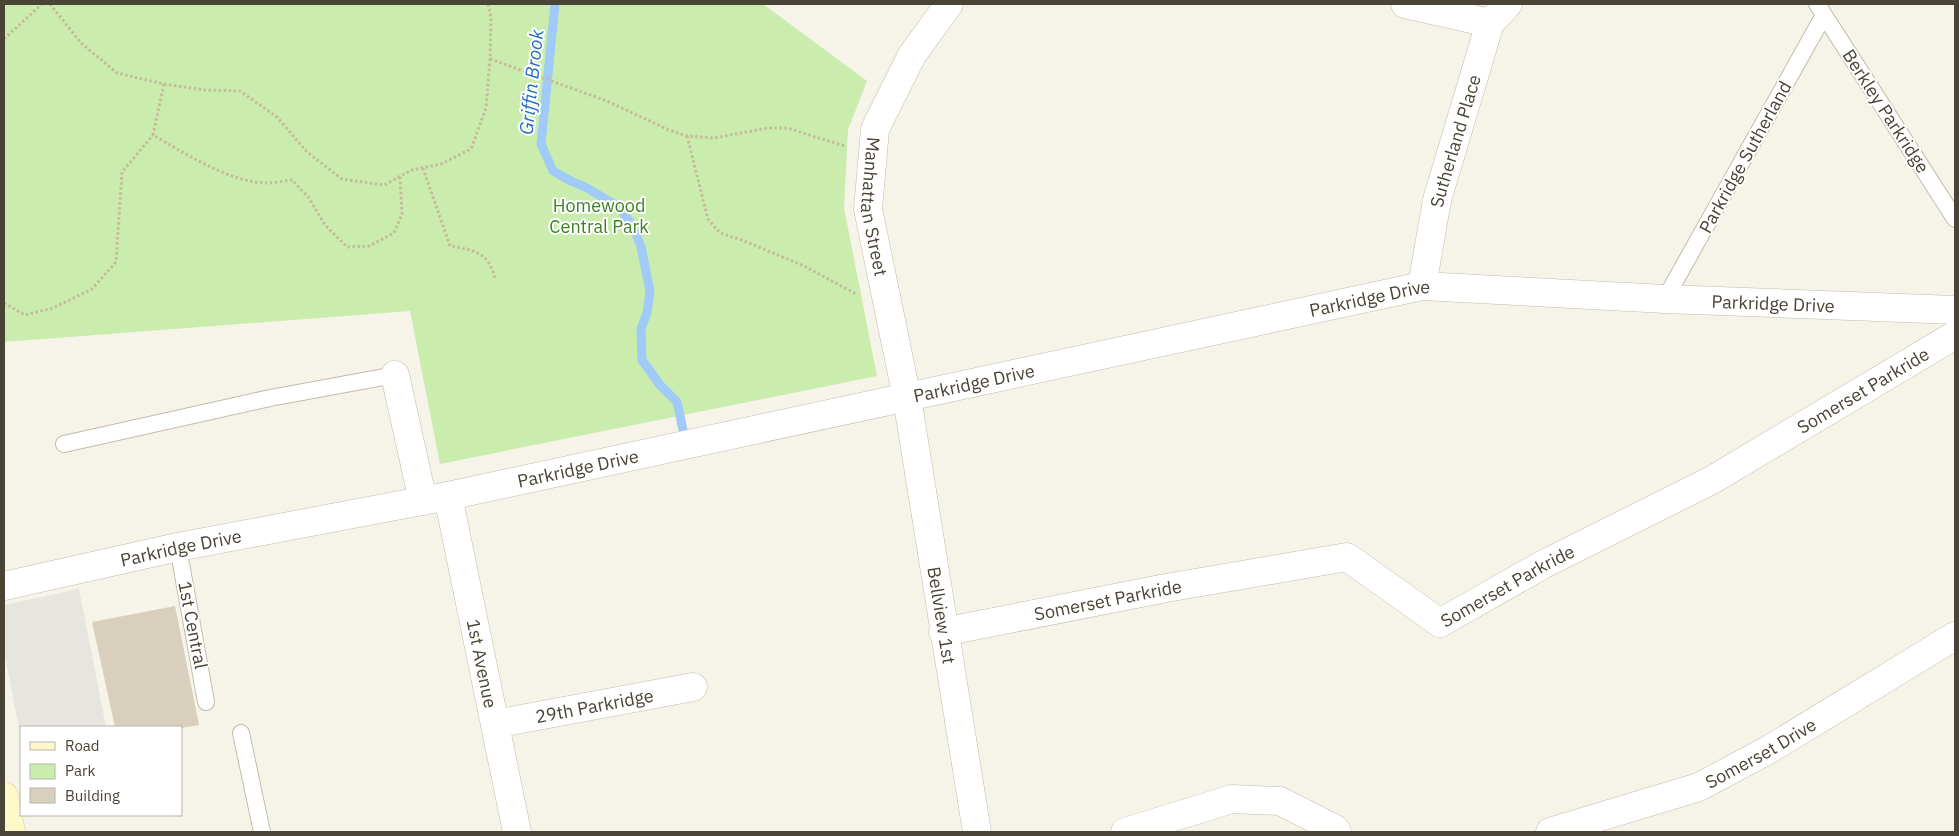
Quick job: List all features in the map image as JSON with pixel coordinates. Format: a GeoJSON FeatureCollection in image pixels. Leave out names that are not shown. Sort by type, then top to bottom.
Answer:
{"type":"FeatureCollection","features":[{"type":"Feature","properties":{"kind":"main road"},"geometry":{"type":"LineString","coordinates":[[4,796],[11,832]]}},
{"type":"Feature","properties":{"kind":"street","name":"Manhattan Street"},"geometry":{"type":"LineString","coordinates":[[907,398],[868,209],[874,129],[912,55],[948,4]]}},
{"type":"Feature","properties":{"kind":"street"},"geometry":{"type":"LineString","coordinates":[[1405,4],[1499,13]]}},
{"type":"Feature","properties":{"kind":"street","name":"Sutherland Place"},"geometry":{"type":"LineString","coordinates":[[1422,286],[1437,200],[1499,13]]}},
{"type":"Feature","properties":{"kind":"street","name":"Parkridge Drive"},"geometry":{"type":"LineString","coordinates":[[4,586],[178,547],[436,499],[1422,286],[1666,299],[1955,310]]}},
{"type":"Feature","properties":{"kind":"street","name":"Somerset Parkride"},"geometry":{"type":"LineString","coordinates":[[943,632],[1166,588],[1347,557],[1440,623],[1544,564],[1712,480],[1955,334]]}},
{"type":"Feature","properties":{"kind":"street","name":"1st Avenue"},"geometry":{"type":"LineString","coordinates":[[395,376],[436,499],[496,724],[517,832]]}},
{"type":"Feature","properties":{"kind":"street","name":"Bellview 1st"},"geometry":{"type":"LineString","coordinates":[[907,398],[943,632],[977,832]]}},
{"type":"Feature","properties":{"kind":"street","name":"Somerset Drive"},"geometry":{"type":"LineString","coordinates":[[1550,832],[1700,787],[1770,749],[1955,636]]}},
{"type":"Feature","properties":{"kind":"street","name":"29th Parkridge"},"geometry":{"type":"LineString","coordinates":[[496,724],[693,687]]}},
{"type":"Feature","properties":{"kind":"street"},"geometry":{"type":"LineString","coordinates":[[1125,832],[1232,799],[1280,801],[1336,831]]}},
{"type":"Feature","properties":{"kind":"lane","name":"Berkley Parkridge"},"geometry":{"type":"LineString","coordinates":[[1820,9],[1955,219]]}},
{"type":"Feature","properties":{"kind":"lane","name":"Parkridge Sutherland"},"geometry":{"type":"LineString","coordinates":[[1666,299],[1820,9]]}},
{"type":"Feature","properties":{"kind":"lane"},"geometry":{"type":"LineString","coordinates":[[64,444],[270,398],[395,376]]}},
{"type":"Feature","properties":{"kind":"lane","name":"1st Central"},"geometry":{"type":"LineString","coordinates":[[178,547],[206,702]]}},
{"type":"Feature","properties":{"kind":"lane"},"geometry":{"type":"LineString","coordinates":[[241,733],[262,832]]}},
{"type":"Feature","properties":{"kind":"path"},"geometry":{"type":"LineString","coordinates":[[4,39],[42,4]]}},
{"type":"Feature","properties":{"kind":"path"},"geometry":{"type":"LineString","coordinates":[[50,4],[81,43],[117,73],[164,84],[204,90],[240,91],[277,117],[307,152],[342,179],[384,185],[412,170],[441,164],[471,149],[486,108],[491,17],[488,4]]}},
{"type":"Feature","properties":{"kind":"path"},"geometry":{"type":"LineString","coordinates":[[490,59],[608,101],[686,136],[714,138],[768,128],[787,128],[849,148],[873,152]]}},
{"type":"Feature","properties":{"kind":"path"},"geometry":{"type":"LineString","coordinates":[[4,303],[25,315],[53,308],[92,290],[116,262],[122,172],[154,135],[164,84]]}},
{"type":"Feature","properties":{"kind":"path"},"geometry":{"type":"LineString","coordinates":[[154,135],[193,159],[242,178],[265,183],[292,180],[309,198],[325,225],[347,247],[369,246],[394,233],[402,214],[400,176]]}},
{"type":"Feature","properties":{"kind":"path"},"geometry":{"type":"LineString","coordinates":[[686,136],[708,219],[720,233],[742,240],[804,266],[857,295],[884,291]]}},
{"type":"Feature","properties":{"kind":"path"},"geometry":{"type":"LineString","coordinates":[[423,168],[450,246],[474,250],[492,268],[495,279]]}},
{"type":"Feature","properties":{"kind":"green space","name":"Homewood Central Park"},"geometry":{"type":"Polygon","coordinates":[[[4,4],[763,4],[867,81],[848,130],[844,208],[877,376],[440,464],[410,311],[4,342],[4,4]]]}},
{"type":"Feature","properties":{"kind":"shaded area"},"geometry":{"type":"Polygon","coordinates":[[[79,589],[106,726],[20,726],[20,733],[4,651],[4,605],[79,589]]]}},
{"type":"Feature","properties":{"kind":"building"},"geometry":{"type":"Polygon","coordinates":[[[175,606],[199,725],[182,728],[182,726],[115,726],[92,622],[175,606]]]}},
{"type":"Feature","properties":{"kind":"waterway","name":"Griffin Brook"},"geometry":{"type":"LineString","coordinates":[[555,4],[541,144],[553,171],[619,207],[633,226],[641,247],[650,291],[647,313],[641,329],[642,360],[660,385],[677,402],[683,430]]}}]}
